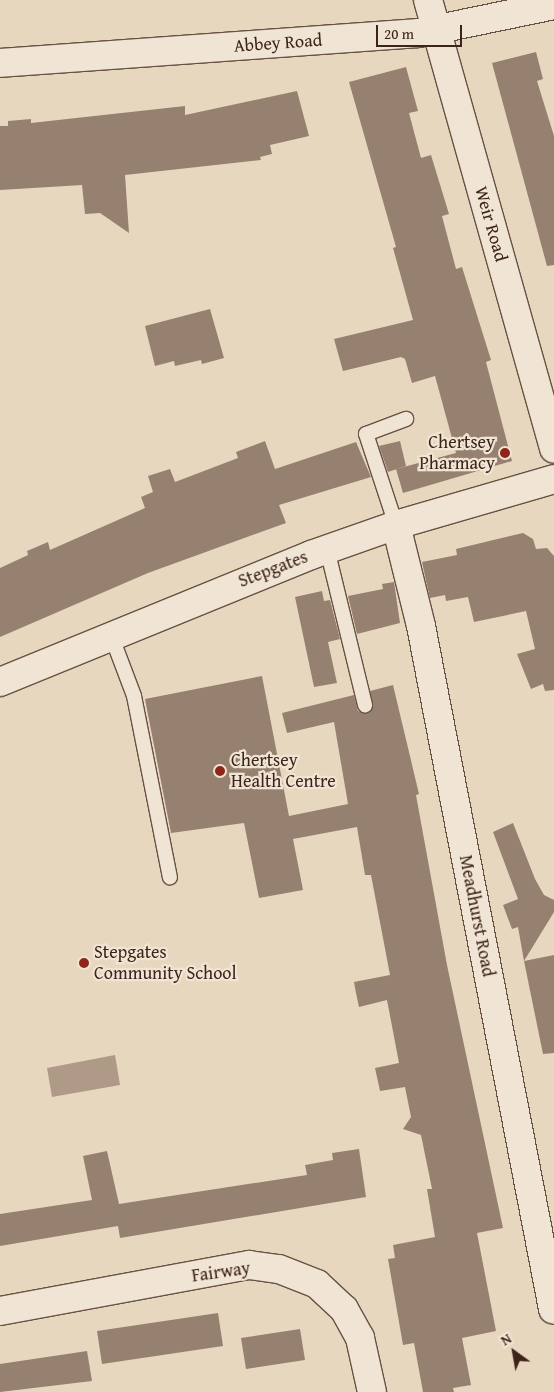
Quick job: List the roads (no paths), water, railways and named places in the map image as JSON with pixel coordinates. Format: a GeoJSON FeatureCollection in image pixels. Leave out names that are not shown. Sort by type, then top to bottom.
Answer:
{"type":"FeatureCollection","features":[{"type":"Feature","properties":{"kind":"street","name":"Weir Road"},"geometry":{"type":"LineString","coordinates":[[428,0],[554,449]]}},
{"type":"Feature","properties":{"kind":"street","name":"Abbey Road"},"geometry":{"type":"LineString","coordinates":[[0,63],[437,32],[554,5]]}},
{"type":"Feature","properties":{"kind":"street","name":"Stepgates"},"geometry":{"type":"LineString","coordinates":[[0,682],[111,635],[327,549],[396,525],[554,479]]}},
{"type":"Feature","properties":{"kind":"street","name":"Meadhurst Road"},"geometry":{"type":"LineString","coordinates":[[396,525],[421,626],[553,1309]]}},
{"type":"Feature","properties":{"kind":"street","name":"Fairway"},"geometry":{"type":"LineString","coordinates":[[0,1311],[249,1265],[279,1269],[317,1284],[344,1309],[360,1338],[372,1392]]}},
{"type":"Feature","properties":{"kind":"lane"},"geometry":{"type":"LineString","coordinates":[[396,525],[366,434],[406,419]]}},
{"type":"Feature","properties":{"kind":"lane"},"geometry":{"type":"LineString","coordinates":[[327,549],[365,705]]}},
{"type":"Feature","properties":{"kind":"lane"},"geometry":{"type":"LineString","coordinates":[[111,635],[134,696],[170,877]]}},
{"type":"Feature","properties":{"kind":"place","name":"Chertsey Pharmacy"},"geometry":{"type":"Point","coordinates":[505,453]}},
{"type":"Feature","properties":{"kind":"place","name":"Chertsey Health Centre"},"geometry":{"type":"Point","coordinates":[220,771]}},
{"type":"Feature","properties":{"kind":"place","name":"Stepgates Community School"},"geometry":{"type":"Point","coordinates":[84,963]}}]}
